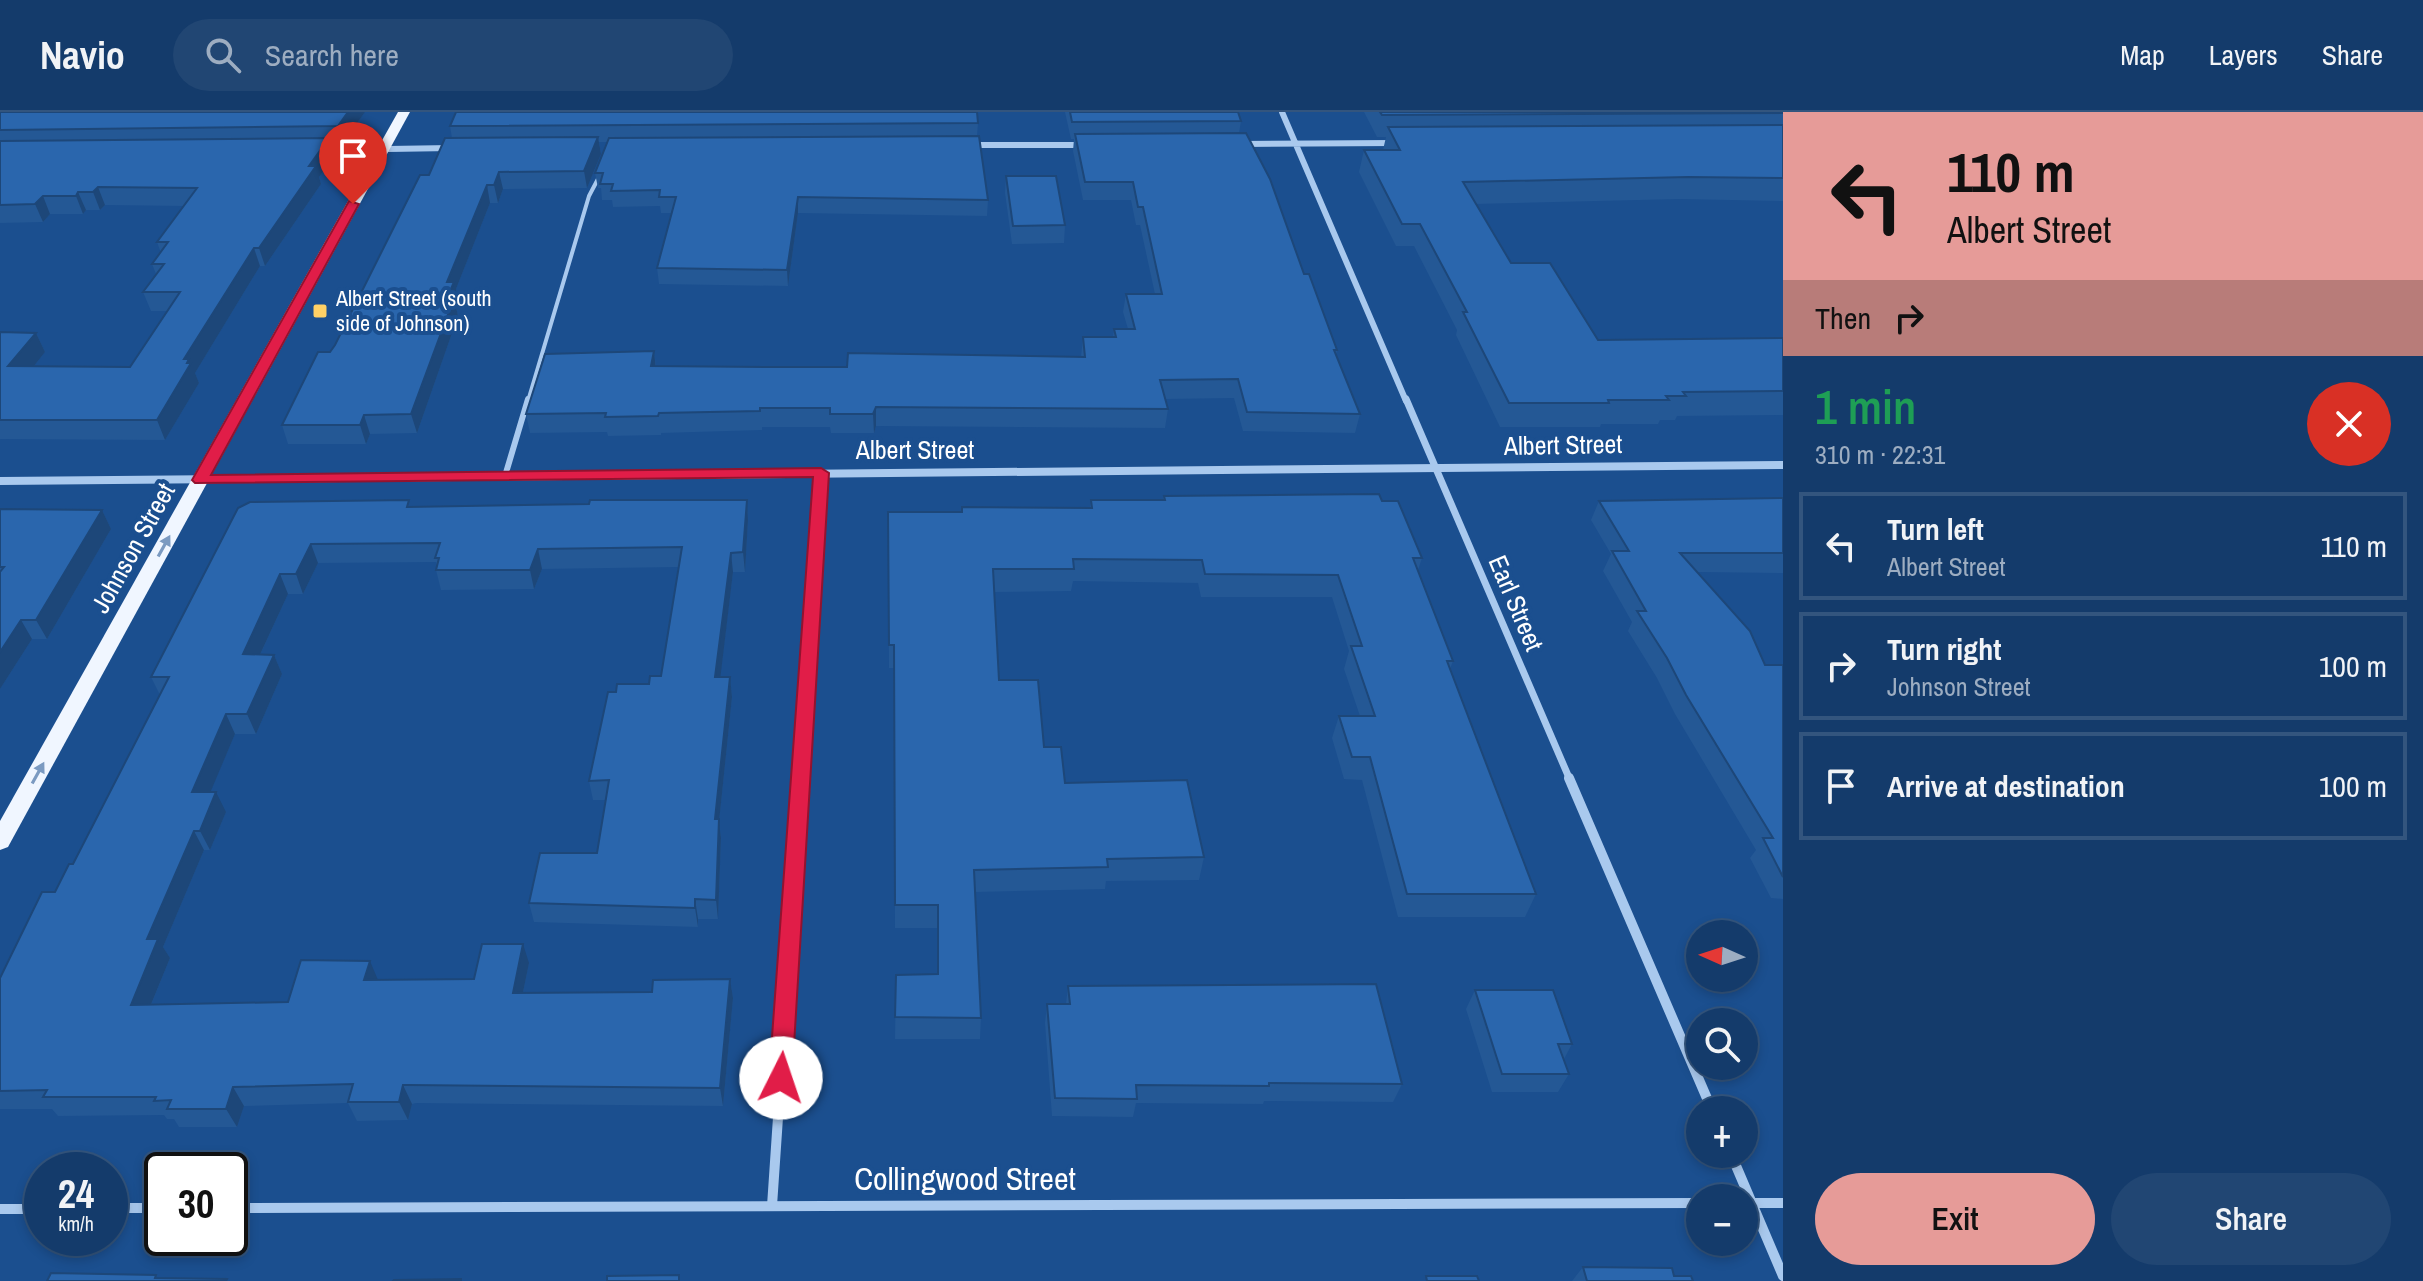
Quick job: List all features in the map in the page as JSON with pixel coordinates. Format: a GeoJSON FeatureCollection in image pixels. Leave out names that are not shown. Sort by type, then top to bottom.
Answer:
{"type":"FeatureCollection","features":[{"type":"Feature","properties":{"kind":"main road","name":"Johnson Street"},"geometry":{"type":"LineString","coordinates":[[0,841],[404,112]]}},
{"type":"Feature","properties":{"kind":"street","name":"Earl Street"},"geometry":{"type":"LineString","coordinates":[[1282,112],[1706,1096]]}},
{"type":"Feature","properties":{"kind":"street"},"geometry":{"type":"LineString","coordinates":[[1239,144],[1402,143]]}},
{"type":"Feature","properties":{"kind":"street"},"geometry":{"type":"LineString","coordinates":[[971,145],[1097,145]]}},
{"type":"Feature","properties":{"kind":"street"},"geometry":{"type":"LineString","coordinates":[[314,150],[456,148]]}},
{"type":"Feature","properties":{"kind":"street","name":"Albert Street"},"geometry":{"type":"LineString","coordinates":[[0,481],[1783,465]]}},
{"type":"Feature","properties":{"kind":"street"},"geometry":{"type":"LineString","coordinates":[[772,1206],[821,473]]}},
{"type":"Feature","properties":{"kind":"street","name":"Collingwood Street"},"geometry":{"type":"LineString","coordinates":[[248,1208],[1686,1203]]}},
{"type":"Feature","properties":{"kind":"street"},"geometry":{"type":"LineString","coordinates":[[1758,1203],[1783,1203]]}},
{"type":"Feature","properties":{"kind":"street"},"geometry":{"type":"LineString","coordinates":[[0,1209],[24,1209]]}},
{"type":"Feature","properties":{"kind":"street"},"geometry":{"type":"LineString","coordinates":[[1758,1224],[1783,1276]]}},
{"type":"Feature","properties":{"kind":"lane"},"geometry":{"type":"LineString","coordinates":[[505,476],[589,196],[602,170]]}},
{"type":"Feature","properties":{"kind":"building"},"geometry":{"type":"Polygon","coordinates":[[[0,112],[348,112],[338,126],[0,130],[0,112]]]}},
{"type":"Feature","properties":{"kind":"building"},"geometry":{"type":"Polygon","coordinates":[[[456,112],[977,112],[978,123],[450,126],[456,112]]]}},
{"type":"Feature","properties":{"kind":"building"},"geometry":{"type":"Polygon","coordinates":[[[1070,112],[1238,112],[1241,121],[1072,122],[1070,112]]]}},
{"type":"Feature","properties":{"kind":"building"},"geometry":{"type":"Polygon","coordinates":[[[1380,112],[1783,112],[1783,113],[1382,115],[1380,112]]]}},
{"type":"Feature","properties":{"kind":"building"},"geometry":{"type":"Polygon","coordinates":[[[1783,125],[1783,178],[1463,182],[1511,263],[1550,263],[1598,340],[1783,338],[1783,391],[1683,392],[1686,396],[1666,396],[1669,400],[1509,403],[1463,312],[1467,312],[1420,224],[1402,224],[1364,150],[1400,150],[1388,127],[1783,125]]]}},
{"type":"Feature","properties":{"kind":"building"},"geometry":{"type":"Polygon","coordinates":[[[1246,133],[1270,179],[1304,274],[1309,274],[1337,350],[1334,350],[1360,414],[1247,412],[1238,379],[1160,380],[1168,409],[876,407],[873,414],[830,414],[830,408],[760,408],[760,411],[659,413],[658,416],[526,414],[545,354],[654,351],[651,366],[770,367],[847,367],[848,353],[1085,357],[1083,337],[1116,337],[1114,329],[1135,329],[1126,294],[1162,294],[1143,207],[1138,207],[1133,182],[1085,182],[1075,134],[1246,133]]]}},
{"type":"Feature","properties":{"kind":"building"},"geometry":{"type":"Polygon","coordinates":[[[979,136],[988,200],[798,197],[787,270],[657,268],[676,197],[659,197],[660,190],[611,191],[613,184],[600,184],[603,173],[595,173],[609,138],[979,136]]]}},
{"type":"Feature","properties":{"kind":"building"},"geometry":{"type":"Polygon","coordinates":[[[598,137],[584,171],[499,172],[494,185],[487,185],[447,282],[454,282],[447,298],[454,298],[411,414],[364,415],[360,425],[282,425],[318,352],[330,352],[335,345],[420,175],[429,175],[445,138],[598,137]]]}},
{"type":"Feature","properties":{"kind":"building"},"geometry":{"type":"Polygon","coordinates":[[[329,138],[309,166],[316,166],[259,248],[254,248],[184,359],[189,359],[187,363],[191,363],[157,420],[0,420],[0,332],[36,333],[8,366],[130,367],[180,292],[143,292],[164,264],[152,264],[168,242],[157,242],[197,188],[98,187],[93,192],[78,192],[76,196],[43,196],[35,204],[0,205],[0,141],[329,138]]]}},
{"type":"Feature","properties":{"kind":"building"},"geometry":{"type":"Polygon","coordinates":[[[1006,176],[1056,176],[1065,225],[1013,226],[1006,176]]]}},
{"type":"Feature","properties":{"kind":"building"},"geometry":{"type":"Polygon","coordinates":[[[1379,494],[1382,501],[1398,501],[1422,558],[1413,558],[1453,661],[1447,661],[1536,894],[1407,894],[1370,757],[1352,757],[1339,716],[1375,716],[1351,646],[1362,646],[1338,575],[1205,574],[1202,560],[1073,559],[1074,569],[993,569],[999,680],[1038,680],[1044,747],[1061,747],[1065,783],[1187,780],[1204,857],[1107,859],[1108,867],[974,870],[981,1018],[895,1017],[896,975],[938,974],[938,905],[895,905],[894,645],[889,645],[888,512],[962,512],[962,507],[1092,508],[1091,500],[1165,500],[1164,496],[1379,494]]]}},
{"type":"Feature","properties":{"kind":"building"},"geometry":{"type":"Polygon","coordinates":[[[1783,498],[1783,553],[1680,553],[1750,631],[1765,665],[1783,665],[1783,877],[1763,838],[1773,838],[1637,611],[1646,611],[1612,551],[1629,551],[1599,501],[1783,498]]]}},
{"type":"Feature","properties":{"kind":"building"},"geometry":{"type":"Polygon","coordinates":[[[409,500],[407,507],[589,504],[590,500],[747,500],[743,552],[731,553],[715,677],[730,677],[715,819],[719,819],[716,900],[695,899],[695,908],[529,903],[540,853],[597,853],[609,780],[589,781],[608,692],[616,692],[617,684],[649,684],[650,676],[661,676],[682,547],[538,549],[530,570],[436,570],[439,558],[435,558],[440,543],[311,544],[296,574],[280,574],[243,654],[274,655],[247,714],[226,714],[192,792],[216,792],[200,831],[194,831],[147,939],[158,939],[131,1005],[288,1002],[301,960],[370,961],[364,980],[474,979],[482,944],[523,944],[513,993],[652,992],[653,980],[730,979],[720,1088],[403,1085],[399,1102],[348,1102],[353,1084],[233,1087],[226,1109],[167,1109],[171,1100],[154,1101],[156,1097],[43,1097],[47,1090],[0,1091],[0,978],[42,892],[55,892],[69,864],[73,864],[169,677],[151,677],[238,508],[250,502],[409,500]]]}},
{"type":"Feature","properties":{"kind":"building"},"geometry":{"type":"Polygon","coordinates":[[[0,509],[102,510],[36,620],[21,620],[0,652],[0,572],[4,567],[0,567],[0,509]]]}},
{"type":"Feature","properties":{"kind":"building"},"geometry":{"type":"Polygon","coordinates":[[[1376,984],[1402,1084],[1136,1085],[1137,1099],[1055,1098],[1047,1004],[1070,1004],[1068,986],[1376,984]]]}},
{"type":"Feature","properties":{"kind":"building"},"geometry":{"type":"Polygon","coordinates":[[[1475,990],[1553,990],[1572,1044],[1558,1044],[1569,1074],[1502,1074],[1475,990]]]}},
{"type":"Feature","properties":{"kind":"building"},"geometry":{"type":"Polygon","coordinates":[[[1583,1267],[1672,1268],[1674,1276],[1691,1276],[1693,1281],[1587,1281],[1583,1267]]]}},
{"type":"Feature","properties":{"kind":"building"},"geometry":{"type":"Polygon","coordinates":[[[51,1273],[156,1275],[155,1278],[227,1279],[47,1281],[51,1273]]]}},
{"type":"Feature","properties":{"kind":"building"},"geometry":{"type":"Polygon","coordinates":[[[679,1275],[679,1281],[607,1281],[607,1276],[679,1275]]]}},
{"type":"Feature","properties":{"kind":"building"},"geometry":{"type":"Polygon","coordinates":[[[1426,1276],[1477,1276],[1479,1281],[1427,1281],[1426,1276]]]}},
{"type":"Feature","properties":{"kind":"building"},"geometry":{"type":"Polygon","coordinates":[[[394,1280],[461,1281],[393,1281],[394,1280]]]}},
{"type":"Feature","properties":{"kind":"place","name":"Albert Street (south side of Johnson)"},"geometry":{"type":"Point","coordinates":[320,311]}},
{"type":"Feature","properties":{"kind":"route"},"geometry":{"type":"LineString","coordinates":[[353,204],[200,480],[821,473],[781,1078]]}}]}
